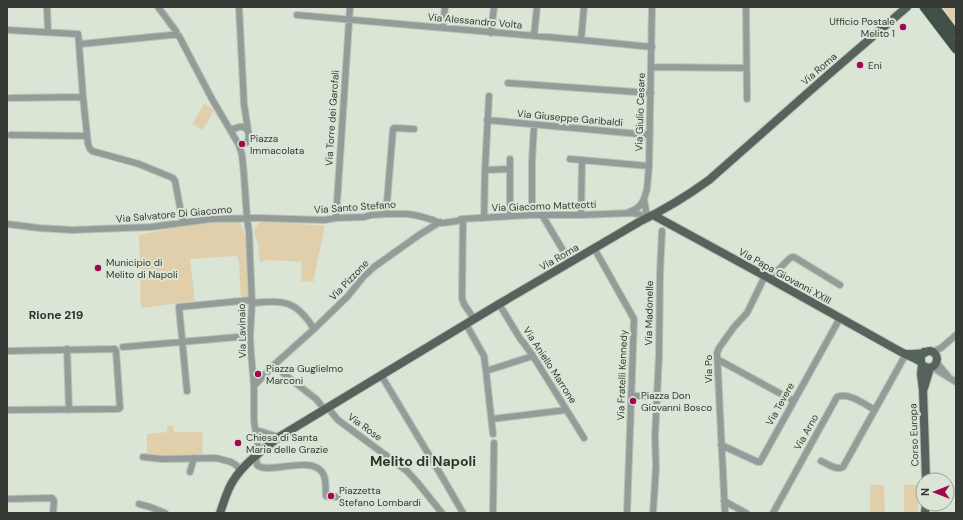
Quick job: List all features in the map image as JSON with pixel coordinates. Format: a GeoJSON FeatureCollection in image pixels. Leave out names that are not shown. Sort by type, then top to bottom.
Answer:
{"type":"FeatureCollection","features":[{"type":"Feature","properties":{"kind":"highway"},"geometry":{"type":"LineString","coordinates":[[924,7],[934,10],[956,35]]}},
{"type":"Feature","properties":{"kind":"highway"},"geometry":{"type":"LineString","coordinates":[[934,10],[956,49]]}},
{"type":"Feature","properties":{"kind":"main road","name":"Via Roma"},"geometry":{"type":"LineString","coordinates":[[220,513],[231,485],[241,471],[257,455],[279,437],[325,406],[381,375],[594,248],[639,218],[651,216],[690,194],[709,180],[907,7]]}},
{"type":"Feature","properties":{"kind":"main road","name":"Via Papa Giovanni XXIII"},"geometry":{"type":"LineString","coordinates":[[651,216],[767,277],[921,363]]}},
{"type":"Feature","properties":{"kind":"main road"},"geometry":{"type":"LineString","coordinates":[[906,354],[928,352],[935,353],[934,364],[926,367],[921,363],[921,357],[928,352]]}},
{"type":"Feature","properties":{"kind":"main road","name":"Corso Europa"},"geometry":{"type":"LineString","coordinates":[[921,363],[926,472]]}},
{"type":"Feature","properties":{"kind":"main road","name":"Corso Europa"},"geometry":{"type":"LineString","coordinates":[[923,390],[934,364]]}},
{"type":"Feature","properties":{"kind":"street"},"geometry":{"type":"LineString","coordinates":[[47,7],[48,32]]}},
{"type":"Feature","properties":{"kind":"street"},"geometry":{"type":"LineString","coordinates":[[158,7],[212,99],[233,131],[241,150],[243,161]]}},
{"type":"Feature","properties":{"kind":"street"},"geometry":{"type":"LineString","coordinates":[[239,7],[244,104],[246,127],[249,136],[243,161]]}},
{"type":"Feature","properties":{"kind":"street","name":"Via Torre dei Garofali"},"geometry":{"type":"LineString","coordinates":[[336,218],[350,7]]}},
{"type":"Feature","properties":{"kind":"street"},"geometry":{"type":"LineString","coordinates":[[442,28],[444,7]]}},
{"type":"Feature","properties":{"kind":"street"},"geometry":{"type":"LineString","coordinates":[[491,33],[494,7]]}},
{"type":"Feature","properties":{"kind":"street"},"geometry":{"type":"LineString","coordinates":[[534,36],[537,7]]}},
{"type":"Feature","properties":{"kind":"street"},"geometry":{"type":"LineString","coordinates":[[582,40],[584,7]]}},
{"type":"Feature","properties":{"kind":"street","name":"Via Giulio Cesare"},"geometry":{"type":"LineString","coordinates":[[651,216],[646,211],[644,199],[649,166],[652,7]]}},
{"type":"Feature","properties":{"kind":"street"},"geometry":{"type":"LineString","coordinates":[[746,7],[746,99]]}},
{"type":"Feature","properties":{"kind":"street","name":"Via Alessandro Volta"},"geometry":{"type":"LineString","coordinates":[[297,15],[582,40],[652,48]]}},
{"type":"Feature","properties":{"kind":"street"},"geometry":{"type":"LineString","coordinates":[[7,30],[77,34],[87,136],[90,149],[92,151],[139,164],[172,178],[175,181],[183,223]]}},
{"type":"Feature","properties":{"kind":"street"},"geometry":{"type":"LineString","coordinates":[[79,44],[175,34]]}},
{"type":"Feature","properties":{"kind":"street"},"geometry":{"type":"LineString","coordinates":[[652,67],[746,68]]}},
{"type":"Feature","properties":{"kind":"street"},"geometry":{"type":"LineString","coordinates":[[508,83],[651,93]]}},
{"type":"Feature","properties":{"kind":"street"},"geometry":{"type":"LineString","coordinates":[[484,218],[489,96]]}},
{"type":"Feature","properties":{"kind":"street"},"geometry":{"type":"LineString","coordinates":[[10,98],[83,97]]}},
{"type":"Feature","properties":{"kind":"street","name":"Via Giuseppe Garibaldi"},"geometry":{"type":"LineString","coordinates":[[487,120],[650,135]]}},
{"type":"Feature","properties":{"kind":"street"},"geometry":{"type":"LineString","coordinates":[[532,215],[534,125]]}},
{"type":"Feature","properties":{"kind":"street"},"geometry":{"type":"LineString","coordinates":[[233,131],[237,127],[246,127]]}},
{"type":"Feature","properties":{"kind":"street"},"geometry":{"type":"LineString","coordinates":[[386,214],[392,129],[414,129]]}},
{"type":"Feature","properties":{"kind":"street"},"geometry":{"type":"LineString","coordinates":[[11,135],[87,136]]}},
{"type":"Feature","properties":{"kind":"street"},"geometry":{"type":"LineString","coordinates":[[239,145],[246,144]]}},
{"type":"Feature","properties":{"kind":"street"},"geometry":{"type":"LineString","coordinates":[[510,159],[510,216]]}},
{"type":"Feature","properties":{"kind":"street"},"geometry":{"type":"LineString","coordinates":[[570,159],[649,166]]}},
{"type":"Feature","properties":{"kind":"street"},"geometry":{"type":"LineString","coordinates":[[581,215],[582,160]]}},
{"type":"Feature","properties":{"kind":"street","name":"Via Lavinaio"},"geometry":{"type":"LineString","coordinates":[[243,161],[246,218],[249,232],[252,301],[250,336],[254,386],[254,415],[258,440],[257,455]]}},
{"type":"Feature","properties":{"kind":"street"},"geometry":{"type":"LineString","coordinates":[[485,170],[510,169]]}},
{"type":"Feature","properties":{"kind":"street"},"geometry":{"type":"LineString","coordinates":[[626,214],[636,209],[642,204],[644,199]]}},
{"type":"Feature","properties":{"kind":"street","name":"Via Santo Stefano"},"geometry":{"type":"LineString","coordinates":[[246,218],[324,220],[371,215],[408,214],[433,220],[439,223]]}},
{"type":"Feature","properties":{"kind":"street","name":"Via Giacomo Matteotti"},"geometry":{"type":"LineString","coordinates":[[439,223],[442,221],[458,219],[532,215],[626,214],[639,218]]}},
{"type":"Feature","properties":{"kind":"street"},"geometry":{"type":"LineString","coordinates":[[542,215],[570,262]]}},
{"type":"Feature","properties":{"kind":"street","name":"Via Salvatore Di Giacomo"},"geometry":{"type":"LineString","coordinates":[[7,224],[43,229],[72,230],[150,227],[211,219],[246,218]]}},
{"type":"Feature","properties":{"kind":"street"},"geometry":{"type":"LineString","coordinates":[[249,232],[258,218]]}},
{"type":"Feature","properties":{"kind":"street"},"geometry":{"type":"LineString","coordinates":[[464,219],[462,298],[464,304],[474,319]]}},
{"type":"Feature","properties":{"kind":"street","name":"Via Pizzone"},"geometry":{"type":"LineString","coordinates":[[275,364],[348,296],[364,276],[374,267],[419,235],[439,223]]}},
{"type":"Feature","properties":{"kind":"street","name":"Via Madonelle"},"geometry":{"type":"LineString","coordinates":[[653,513],[656,467],[655,437],[659,355],[662,230]]}},
{"type":"Feature","properties":{"kind":"street","name":"Via Fratelli Kennedy"},"geometry":{"type":"LineString","coordinates":[[594,248],[634,317],[627,513]]}},
{"type":"Feature","properties":{"kind":"street"},"geometry":{"type":"LineString","coordinates":[[767,277],[789,259],[794,257],[840,285]]}},
{"type":"Feature","properties":{"kind":"street","name":"Via Po"},"geometry":{"type":"LineString","coordinates":[[725,513],[717,353],[736,324],[748,313],[767,277]]}},
{"type":"Feature","properties":{"kind":"street"},"geometry":{"type":"LineString","coordinates":[[187,390],[179,308],[252,301],[275,301],[294,306],[302,312],[314,329]]}},
{"type":"Feature","properties":{"kind":"street","name":"Via Aniello Marrone"},"geometry":{"type":"LineString","coordinates":[[499,304],[584,438]]}},
{"type":"Feature","properties":{"kind":"street","name":"Via Tevere"},"geometry":{"type":"LineString","coordinates":[[721,445],[760,462],[840,318]]}},
{"type":"Feature","properties":{"kind":"street"},"geometry":{"type":"LineString","coordinates":[[466,324],[484,356],[493,434]]}},
{"type":"Feature","properties":{"kind":"street","name":"Corso Europa"},"geometry":{"type":"LineString","coordinates":[[928,352],[941,348],[956,335]]}},
{"type":"Feature","properties":{"kind":"street"},"geometry":{"type":"LineString","coordinates":[[123,347],[250,336]]}},
{"type":"Feature","properties":{"kind":"street","name":"Corso Europa"},"geometry":{"type":"LineString","coordinates":[[934,364],[941,348]]}},
{"type":"Feature","properties":{"kind":"street"},"geometry":{"type":"LineString","coordinates":[[67,349],[69,410]]}},
{"type":"Feature","properties":{"kind":"street"},"geometry":{"type":"LineString","coordinates":[[7,351],[115,349],[119,409],[7,410]]}},
{"type":"Feature","properties":{"kind":"street"},"geometry":{"type":"LineString","coordinates":[[822,461],[838,469],[842,468],[906,354]]}},
{"type":"Feature","properties":{"kind":"street"},"geometry":{"type":"LineString","coordinates":[[486,371],[533,356]]}},
{"type":"Feature","properties":{"kind":"street"},"geometry":{"type":"LineString","coordinates":[[717,359],[794,401]]}},
{"type":"Feature","properties":{"kind":"street"},"geometry":{"type":"LineString","coordinates":[[254,386],[275,364]]}},
{"type":"Feature","properties":{"kind":"street","name":"Via Rose"},"geometry":{"type":"LineString","coordinates":[[275,364],[284,374],[325,406],[338,420],[407,471],[442,513]]}},
{"type":"Feature","properties":{"kind":"street"},"geometry":{"type":"LineString","coordinates":[[934,364],[954,381]]}},
{"type":"Feature","properties":{"kind":"street"},"geometry":{"type":"LineString","coordinates":[[381,375],[463,513]]}},
{"type":"Feature","properties":{"kind":"street","name":"Via Arno"},"geometry":{"type":"LineString","coordinates":[[773,513],[837,398],[844,395],[848,396],[875,410]]}},
{"type":"Feature","properties":{"kind":"street"},"geometry":{"type":"LineString","coordinates":[[632,396],[657,396]]}},
{"type":"Feature","properties":{"kind":"street"},"geometry":{"type":"LineString","coordinates":[[492,419],[566,410]]}},
{"type":"Feature","properties":{"kind":"street"},"geometry":{"type":"LineString","coordinates":[[256,430],[279,437]]}},
{"type":"Feature","properties":{"kind":"street"},"geometry":{"type":"LineString","coordinates":[[493,513],[494,443]]}},
{"type":"Feature","properties":{"kind":"street"},"geometry":{"type":"LineString","coordinates":[[257,455],[257,465],[261,467],[300,465],[318,468],[325,476],[326,496],[337,497]]}},
{"type":"Feature","properties":{"kind":"street"},"geometry":{"type":"LineString","coordinates":[[143,457],[162,459],[216,458],[236,465],[241,471]]}},
{"type":"Feature","properties":{"kind":"street"},"geometry":{"type":"LineString","coordinates":[[190,472],[194,458]]}},
{"type":"Feature","properties":{"kind":"street"},"geometry":{"type":"LineString","coordinates":[[7,499],[53,499],[53,513]]}},
{"type":"Feature","properties":{"kind":"street"},"geometry":{"type":"LineString","coordinates":[[724,501],[746,513]]}},
{"type":"Feature","properties":{"kind":"street"},"geometry":{"type":"LineString","coordinates":[[139,504],[165,513]]}},
{"type":"Feature","properties":{"kind":"shaded area"},"geometry":{"type":"Polygon","coordinates":[[[942,7],[956,7],[956,27],[942,7]]]}},
{"type":"Feature","properties":{"kind":"shaded area"},"geometry":{"type":"Polygon","coordinates":[[[204,104],[214,110],[203,130],[192,124],[204,104]]]}},
{"type":"Feature","properties":{"kind":"shaded area"},"geometry":{"type":"Polygon","coordinates":[[[261,220],[325,226],[313,282],[301,281],[302,262],[266,260],[260,263],[258,243],[254,234],[255,228],[261,220]]]}},
{"type":"Feature","properties":{"kind":"shaded area"},"geometry":{"type":"Polygon","coordinates":[[[239,221],[247,240],[250,298],[241,298],[239,264],[237,256],[190,259],[195,301],[141,308],[139,235],[192,224],[239,221]]]}},
{"type":"Feature","properties":{"kind":"shaded area"},"geometry":{"type":"Polygon","coordinates":[[[167,426],[173,426],[174,432],[203,432],[202,455],[147,455],[147,434],[167,432],[167,426]]]}},
{"type":"Feature","properties":{"kind":"shaded area"},"geometry":{"type":"Polygon","coordinates":[[[870,485],[884,485],[885,513],[870,513],[870,485]]]}},
{"type":"Feature","properties":{"kind":"shaded area"},"geometry":{"type":"Polygon","coordinates":[[[904,485],[915,485],[915,512],[918,513],[904,513],[904,485]]]}},
{"type":"Feature","properties":{"kind":"place","name":"Ufficio Postale Melito 1"},"geometry":{"type":"Point","coordinates":[903,27]}},
{"type":"Feature","properties":{"kind":"place","name":"Eni"},"geometry":{"type":"Point","coordinates":[860,65]}},
{"type":"Feature","properties":{"kind":"place","name":"Piazza Immacolata"},"geometry":{"type":"Point","coordinates":[242,144]}},
{"type":"Feature","properties":{"kind":"place","name":"Municipio di Melito di Napoli"},"geometry":{"type":"Point","coordinates":[98,268]}},
{"type":"Feature","properties":{"kind":"place","name":"Piazza Guglielmo Marconi"},"geometry":{"type":"Point","coordinates":[258,374]}},
{"type":"Feature","properties":{"kind":"place","name":"Piazza Don Giovanni Bosco"},"geometry":{"type":"Point","coordinates":[633,401]}},
{"type":"Feature","properties":{"kind":"place","name":"Chiesa di Santa Maria delle Grazie"},"geometry":{"type":"Point","coordinates":[238,443]}},
{"type":"Feature","properties":{"kind":"place","name":"Piazzetta Stefano Lombardi"},"geometry":{"type":"Point","coordinates":[331,496]}},
{"type":"Feature","properties":{"kind":"district","name":"Rione 219"},"geometry":{"type":"Point","coordinates":[56,315]}},
{"type":"Feature","properties":{"kind":"district","name":"Melito di Napoli"},"geometry":{"type":"Point","coordinates":[423,461]}}]}
